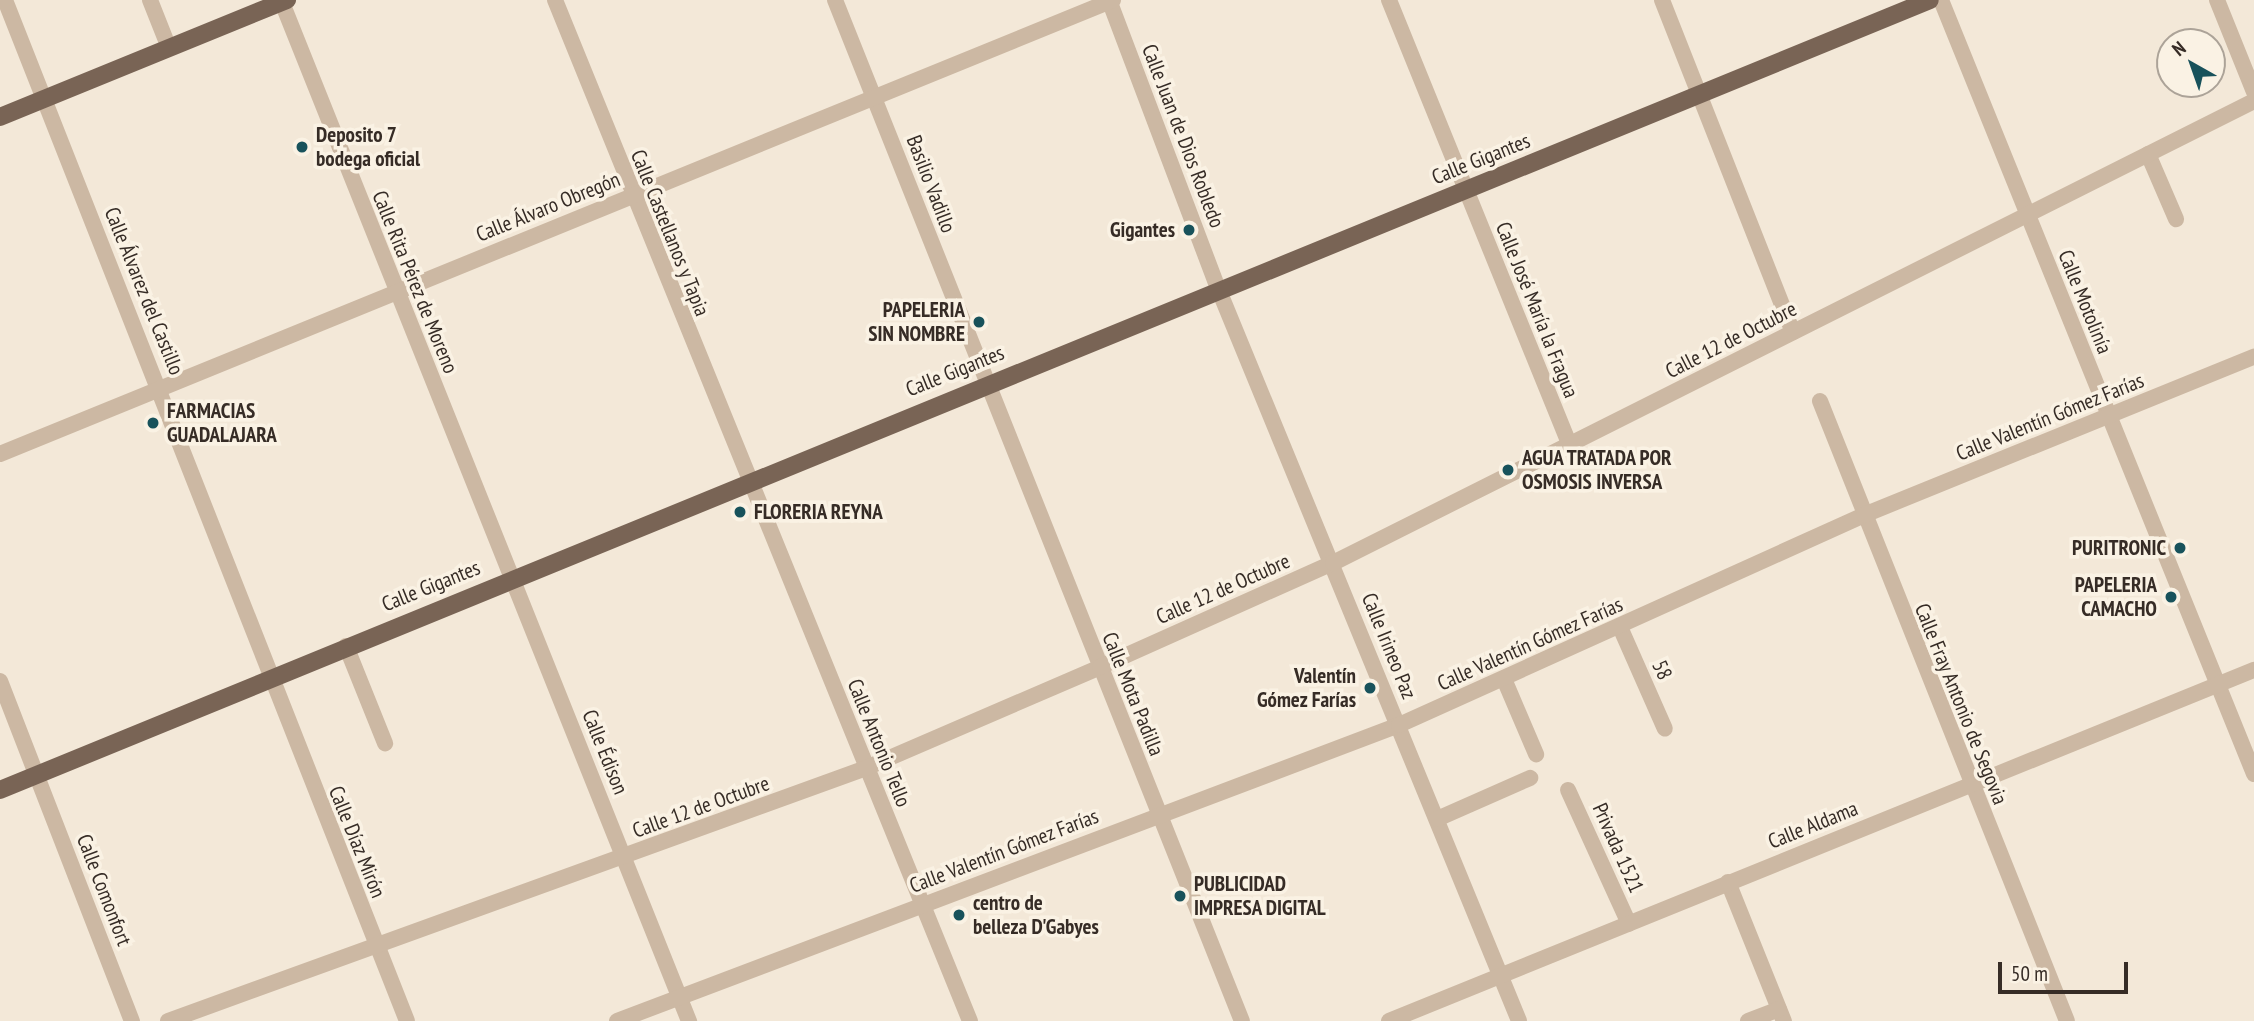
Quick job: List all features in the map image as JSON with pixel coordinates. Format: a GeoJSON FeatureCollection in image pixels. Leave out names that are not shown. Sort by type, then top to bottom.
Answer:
{"type":"FeatureCollection","features":[{"type":"Feature","properties":{"kind":"main road","name":"Calle Gigantes"},"geometry":{"type":"LineString","coordinates":[[0,789],[1218,288],[1465,191],[1930,0]]}},
{"type":"Feature","properties":{"kind":"main road"},"geometry":{"type":"LineString","coordinates":[[0,117],[283,1]]}},
{"type":"Feature","properties":{"kind":"street","name":"Calle Álvarez del Castillo"},"geometry":{"type":"LineString","coordinates":[[5,0],[160,388],[268,678]]}},
{"type":"Feature","properties":{"kind":"street"},"geometry":{"type":"LineString","coordinates":[[150,0],[169,48]]}},
{"type":"Feature","properties":{"kind":"street","name":"Calle Castellanos y Tapia"},"geometry":{"type":"LineString","coordinates":[[555,0],[748,481]]}},
{"type":"Feature","properties":{"kind":"street","name":"Basilio Vadillo"},"geometry":{"type":"LineString","coordinates":[[835,0],[986,383]]}},
{"type":"Feature","properties":{"kind":"street","name":"Calle Álvaro Obregón"},"geometry":{"type":"LineString","coordinates":[[0,454],[1111,0]]}},
{"type":"Feature","properties":{"kind":"street","name":"Calle Juan de Dios Robledo"},"geometry":{"type":"LineString","coordinates":[[1111,0],[1218,288]]}},
{"type":"Feature","properties":{"kind":"street","name":"Calle José María la Fragua"},"geometry":{"type":"LineString","coordinates":[[1389,0],[1570,446]]}},
{"type":"Feature","properties":{"kind":"street"},"geometry":{"type":"LineString","coordinates":[[1662,0],[1793,332]]}},
{"type":"Feature","properties":{"kind":"street","name":"Calle Motolinía"},"geometry":{"type":"LineString","coordinates":[[1941,0],[2254,774]]}},
{"type":"Feature","properties":{"kind":"street"},"geometry":{"type":"LineString","coordinates":[[2217,0],[2254,92]]}},
{"type":"Feature","properties":{"kind":"street","name":"Calle Rita Pérez de Moreno"},"geometry":{"type":"LineString","coordinates":[[283,1],[395,292],[512,578]]}},
{"type":"Feature","properties":{"kind":"street","name":"Calle 12 de Octubre"},"geometry":{"type":"LineString","coordinates":[[168,1021],[625,858],[866,768],[1100,667],[1333,563],[2254,101]]}},
{"type":"Feature","properties":{"kind":"street"},"geometry":{"type":"LineString","coordinates":[[2148,154],[2176,219]]}},
{"type":"Feature","properties":{"kind":"street","name":"Calle Irineo Paz"},"geometry":{"type":"LineString","coordinates":[[1218,288],[1519,1021]]}},
{"type":"Feature","properties":{"kind":"street","name":"Calle Valentín Gómez Farías"},"geometry":{"type":"LineString","coordinates":[[617,1021],[1399,725],[1864,515],[2254,357]]}},
{"type":"Feature","properties":{"kind":"street","name":"Calle Mota Padilla"},"geometry":{"type":"LineString","coordinates":[[986,383],[1242,1021]]}},
{"type":"Feature","properties":{"kind":"street","name":"Calle Fray Antonio de Segovia"},"geometry":{"type":"LineString","coordinates":[[1819,401],[2067,1021]]}},
{"type":"Feature","properties":{"kind":"street","name":"Calle Antonio Tello"},"geometry":{"type":"LineString","coordinates":[[748,481],[970,1021]]}},
{"type":"Feature","properties":{"kind":"street","name":"Calle Édison"},"geometry":{"type":"LineString","coordinates":[[512,578],[689,1021]]}},
{"type":"Feature","properties":{"kind":"street","name":"58"},"geometry":{"type":"LineString","coordinates":[[1620,627],[1665,729]]}},
{"type":"Feature","properties":{"kind":"street"},"geometry":{"type":"LineString","coordinates":[[346,646],[385,743]]}},
{"type":"Feature","properties":{"kind":"street","name":"Calle Aldama"},"geometry":{"type":"LineString","coordinates":[[1389,1021],[2254,670]]}},
{"type":"Feature","properties":{"kind":"street","name":"Calle Díaz Mirón"},"geometry":{"type":"LineString","coordinates":[[268,678],[407,1021]]}},
{"type":"Feature","properties":{"kind":"street"},"geometry":{"type":"LineString","coordinates":[[1504,679],[1536,754]]}},
{"type":"Feature","properties":{"kind":"street","name":"Calle Comonfort"},"geometry":{"type":"LineString","coordinates":[[0,681],[132,1021]]}},
{"type":"Feature","properties":{"kind":"street"},"geometry":{"type":"LineString","coordinates":[[1437,819],[1530,778]]}},
{"type":"Feature","properties":{"kind":"street","name":"Privada 1521"},"geometry":{"type":"LineString","coordinates":[[1568,789],[1629,923]]}},
{"type":"Feature","properties":{"kind":"street"},"geometry":{"type":"LineString","coordinates":[[1728,882],[1782,1015],[1748,1021]]}},
{"type":"Feature","properties":{"kind":"place","name":"Deposito 7 bodega oficial"},"geometry":{"type":"Point","coordinates":[302,147]}},
{"type":"Feature","properties":{"kind":"place","name":"Gigantes"},"geometry":{"type":"Point","coordinates":[1189,230]}},
{"type":"Feature","properties":{"kind":"place","name":"PAPELERIA SIN NOMBRE"},"geometry":{"type":"Point","coordinates":[979,322]}},
{"type":"Feature","properties":{"kind":"place","name":"FARMACIAS GUADALAJARA"},"geometry":{"type":"Point","coordinates":[153,423]}},
{"type":"Feature","properties":{"kind":"place","name":"AGUA TRATADA POR OSMOSIS INVERSA"},"geometry":{"type":"Point","coordinates":[1508,470]}},
{"type":"Feature","properties":{"kind":"place","name":"FLORERIA REYNA"},"geometry":{"type":"Point","coordinates":[740,512]}},
{"type":"Feature","properties":{"kind":"place","name":"PURITRONIC"},"geometry":{"type":"Point","coordinates":[2180,548]}},
{"type":"Feature","properties":{"kind":"place","name":"PAPELERIA CAMACHO"},"geometry":{"type":"Point","coordinates":[2171,597]}},
{"type":"Feature","properties":{"kind":"place","name":"Valentín Gómez Farías"},"geometry":{"type":"Point","coordinates":[1370,688]}},
{"type":"Feature","properties":{"kind":"place","name":"PUBLICIDAD IMPRESA DIGITAL"},"geometry":{"type":"Point","coordinates":[1180,896]}},
{"type":"Feature","properties":{"kind":"place","name":"centro de belleza D'Gabyes"},"geometry":{"type":"Point","coordinates":[959,915]}}]}
